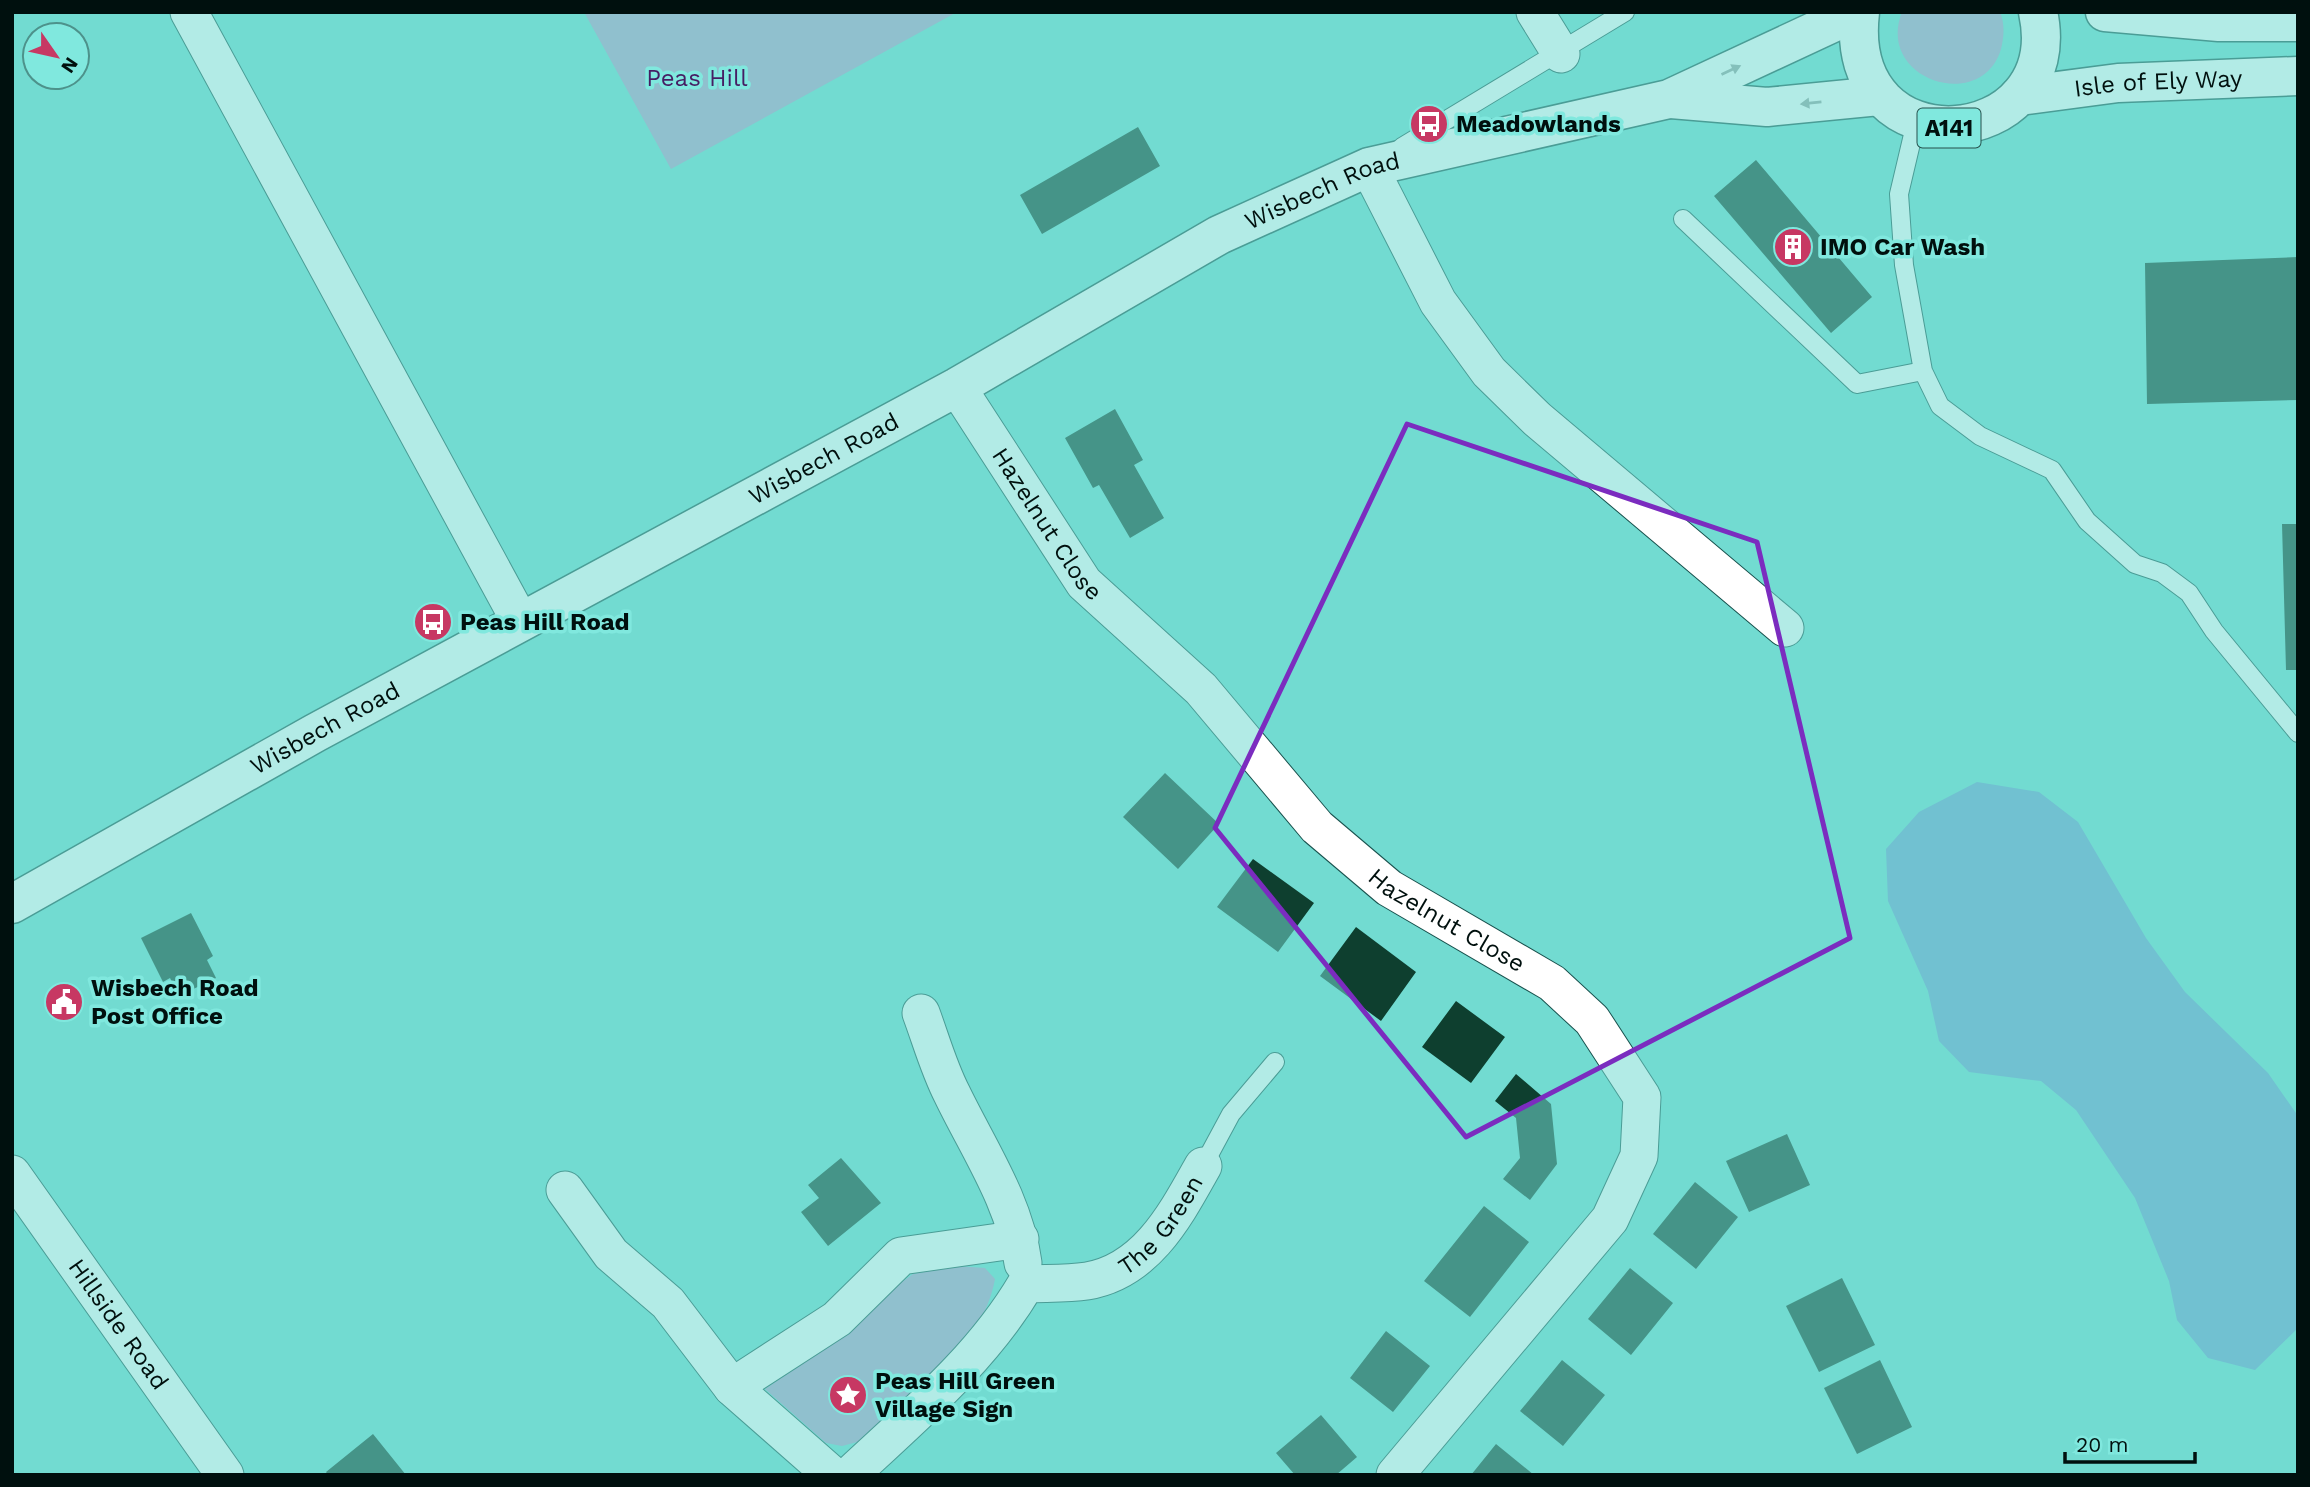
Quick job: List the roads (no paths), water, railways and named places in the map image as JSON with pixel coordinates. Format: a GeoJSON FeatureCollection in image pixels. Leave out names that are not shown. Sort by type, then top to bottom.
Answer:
{"type":"FeatureCollection","features":[{"type":"Feature","properties":{"kind":"main road","name":"Wisbech Road"},"geometry":{"type":"LineString","coordinates":[[12,904],[520,621],[957,387],[1219,235],[1368,167],[1669,99],[1858,12]]}},
{"type":"Feature","properties":{"kind":"main road","name":"A141"},"geometry":{"type":"LineString","coordinates":[[1858,12],[1857,40],[1864,70],[1879,96],[1896,111],[1916,122],[1944,128],[1972,125],[1997,114],[2019,96],[2033,76],[2040,52],[2038,12]]}},
{"type":"Feature","properties":{"kind":"main road"},"geometry":{"type":"LineString","coordinates":[[2105,12],[2218,22],[2298,22]]}},
{"type":"Feature","properties":{"kind":"main road","name":"Isle of Ely Way"},"geometry":{"type":"LineString","coordinates":[[2019,96],[2118,83],[2298,76]]}},
{"type":"Feature","properties":{"kind":"main road","name":"Wisbech Road"},"geometry":{"type":"LineString","coordinates":[[1669,99],[1767,107],[1879,96]]}},
{"type":"Feature","properties":{"kind":"street"},"geometry":{"type":"LineString","coordinates":[[189,12],[520,621]]}},
{"type":"Feature","properties":{"kind":"street"},"geometry":{"type":"LineString","coordinates":[[1535,12],[1561,54]]}},
{"type":"Feature","properties":{"kind":"street"},"geometry":{"type":"LineString","coordinates":[[1368,167],[1438,302],[1489,373],[1537,419],[1784,628]]}},
{"type":"Feature","properties":{"kind":"street","name":"Hazelnut Close"},"geometry":{"type":"LineString","coordinates":[[957,387],[1084,583],[1201,690],[1317,827],[1389,888],[1552,983],[1592,1020],[1642,1097],[1639,1156],[1610,1219],[1395,1475]]}},
{"type":"Feature","properties":{"kind":"street"},"geometry":{"type":"LineString","coordinates":[[850,1475],[938,1392],[1005,1320],[1026,1284],[1020,1240],[989,1164],[951,1092],[921,1013]]}},
{"type":"Feature","properties":{"kind":"street","name":"The Green"},"geometry":{"type":"LineString","coordinates":[[1026,1284],[1089,1281],[1137,1260],[1170,1225],[1203,1166]]}},
{"type":"Feature","properties":{"kind":"street","name":"Hillside Road"},"geometry":{"type":"LineString","coordinates":[[12,1174],[225,1475]]}},
{"type":"Feature","properties":{"kind":"street"},"geometry":{"type":"LineString","coordinates":[[565,1190],[611,1254],[668,1303],[732,1387],[832,1475]]}},
{"type":"Feature","properties":{"kind":"street"},"geometry":{"type":"LineString","coordinates":[[732,1387],[837,1319],[901,1256],[1020,1240]]}},
{"type":"Feature","properties":{"kind":"lane"},"geometry":{"type":"LineString","coordinates":[[1368,167],[1561,54],[1625,12]]}},
{"type":"Feature","properties":{"kind":"lane"},"geometry":{"type":"LineString","coordinates":[[1916,122],[1899,194],[1905,265],[1923,372],[1940,406],[1980,436],[2052,470],[2087,522],[2135,564],[2162,573],[2189,593],[2214,631],[2298,733]]}},
{"type":"Feature","properties":{"kind":"lane"},"geometry":{"type":"LineString","coordinates":[[1683,219],[1857,384],[1923,372]]}},
{"type":"Feature","properties":{"kind":"lane","name":"The Green"},"geometry":{"type":"LineString","coordinates":[[1203,1166],[1231,1114],[1275,1062]]}},
{"type":"Feature","properties":{"kind":"water"},"geometry":{"type":"Polygon","coordinates":[[[1977,782],[2039,792],[2078,822],[2146,938],[2185,992],[2268,1073],[2298,1116],[2298,1328],[2255,1370],[2208,1358],[2177,1320],[2169,1281],[2135,1198],[2076,1110],[2041,1081],[1969,1072],[1939,1041],[1928,991],[1888,901],[1886,849],[1919,812],[1977,782]]]}},
{"type":"Feature","properties":{"kind":"place","name":"Meadowlands"},"geometry":{"type":"Point","coordinates":[1429,124]}},
{"type":"Feature","properties":{"kind":"place","name":"IMO Car Wash"},"geometry":{"type":"Point","coordinates":[1793,247]}},
{"type":"Feature","properties":{"kind":"place","name":"Peas Hill Road"},"geometry":{"type":"Point","coordinates":[433,622]}},
{"type":"Feature","properties":{"kind":"place","name":"Wisbech Road Post Office"},"geometry":{"type":"Point","coordinates":[64,1002]}},
{"type":"Feature","properties":{"kind":"place","name":"Peas Hill Green Village Sign"},"geometry":{"type":"Point","coordinates":[848,1395]}},
{"type":"Feature","properties":{"kind":"park label","name":"Peas Hill"},"geometry":{"type":"Point","coordinates":[697,78]}}]}
